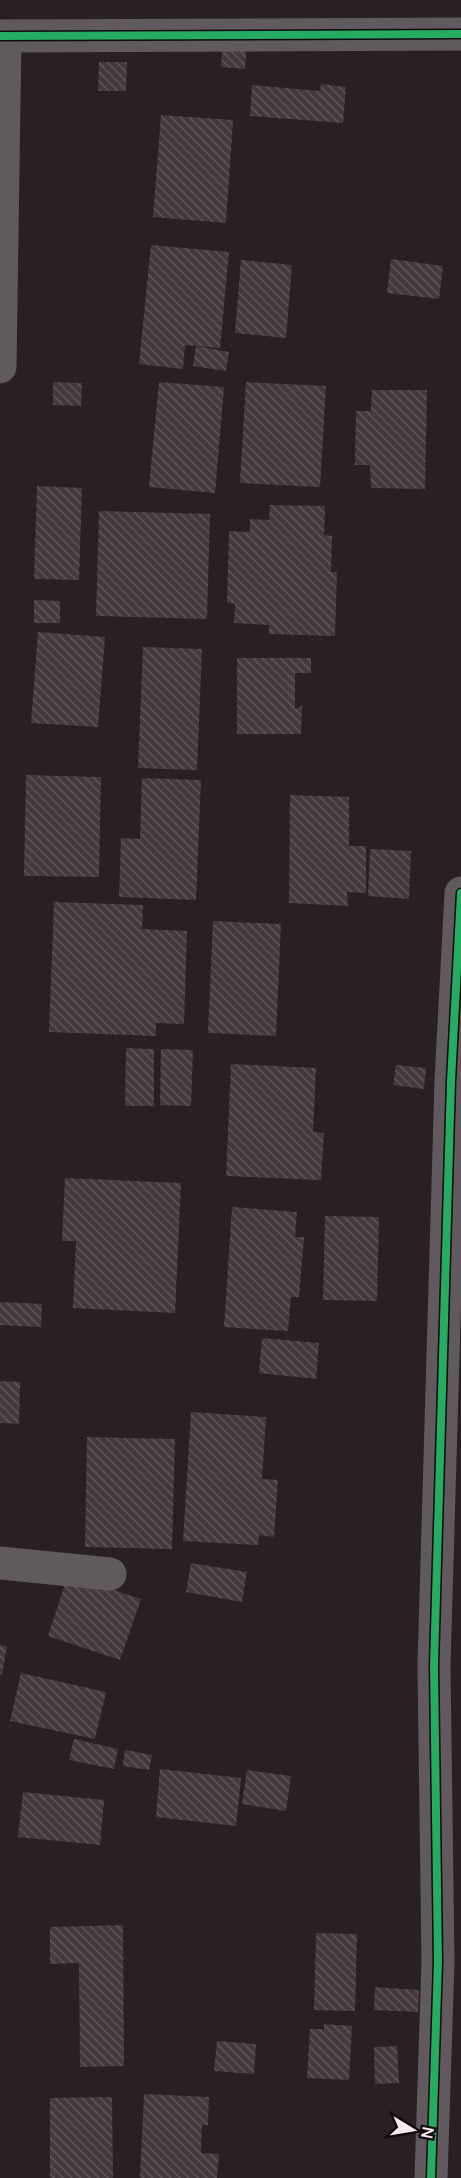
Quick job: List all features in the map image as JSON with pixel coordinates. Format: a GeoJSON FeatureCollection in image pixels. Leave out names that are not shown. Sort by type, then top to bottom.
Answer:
{"type":"FeatureCollection","features":[{"type":"Feature","properties":{"kind":"street"},"geometry":{"type":"LineString","coordinates":[[0,367],[2,36],[461,34]]}},
{"type":"Feature","properties":{"kind":"street"},"geometry":{"type":"LineString","coordinates":[[431,2178],[438,1961],[434,1665],[451,1093],[461,893]]}},
{"type":"Feature","properties":{"kind":"street"},"geometry":{"type":"LineString","coordinates":[[0,1563],[110,1574]]}},
{"type":"Feature","properties":{"kind":"building"},"geometry":{"type":"Polygon","coordinates":[[[223,44],[247,45],[245,69],[221,67],[223,44]]]}},
{"type":"Feature","properties":{"kind":"building"},"geometry":{"type":"Polygon","coordinates":[[[99,62],[127,62],[126,91],[98,91],[99,62]]]}},
{"type":"Feature","properties":{"kind":"building"},"geometry":{"type":"Polygon","coordinates":[[[321,84],[346,87],[343,123],[250,116],[252,85],[320,91],[321,84]]]}},
{"type":"Feature","properties":{"kind":"building"},"geometry":{"type":"Polygon","coordinates":[[[161,115],[233,120],[226,223],[153,217],[161,115]]]}},
{"type":"Feature","properties":{"kind":"building"},"geometry":{"type":"Polygon","coordinates":[[[151,245],[229,252],[220,348],[185,345],[183,369],[139,364],[151,245]]]}},
{"type":"Feature","properties":{"kind":"building"},"geometry":{"type":"Polygon","coordinates":[[[391,259],[443,266],[439,299],[387,293],[391,259]]]}},
{"type":"Feature","properties":{"kind":"building"},"geometry":{"type":"Polygon","coordinates":[[[241,260],[292,265],[286,338],[235,333],[241,260]]]}},
{"type":"Feature","properties":{"kind":"building"},"geometry":{"type":"Polygon","coordinates":[[[196,346],[229,352],[226,371],[193,366],[196,346]]]}},
{"type":"Feature","properties":{"kind":"building"},"geometry":{"type":"Polygon","coordinates":[[[53,382],[82,383],[81,406],[53,405],[53,382]]]}},
{"type":"Feature","properties":{"kind":"building"},"geometry":{"type":"Polygon","coordinates":[[[159,382],[224,387],[215,493],[149,487],[159,382]]]}},
{"type":"Feature","properties":{"kind":"building"},"geometry":{"type":"Polygon","coordinates":[[[246,382],[326,386],[320,487],[240,483],[246,382]]]}},
{"type":"Feature","properties":{"kind":"building"},"geometry":{"type":"Polygon","coordinates":[[[372,390],[427,390],[425,489],[371,488],[370,465],[355,465],[356,411],[371,411],[372,390]]]}},
{"type":"Feature","properties":{"kind":"building"},"geometry":{"type":"Polygon","coordinates":[[[37,486],[82,488],[79,580],[34,579],[37,486]]]}},
{"type":"Feature","properties":{"kind":"building"},"geometry":{"type":"Polygon","coordinates":[[[270,505],[325,506],[324,535],[332,536],[331,572],[337,572],[335,636],[269,634],[269,625],[234,623],[235,604],[227,603],[229,531],[250,532],[250,519],[269,520],[270,505]]]}},
{"type":"Feature","properties":{"kind":"building"},"geometry":{"type":"Polygon","coordinates":[[[99,511],[210,514],[207,619],[96,616],[99,511]]]}},
{"type":"Feature","properties":{"kind":"building"},"geometry":{"type":"Polygon","coordinates":[[[34,600],[60,601],[60,623],[34,623],[34,600]]]}},
{"type":"Feature","properties":{"kind":"building"},"geometry":{"type":"Polygon","coordinates":[[[38,632],[105,637],[98,727],[31,723],[38,632]]]}},
{"type":"Feature","properties":{"kind":"building"},"geometry":{"type":"Polygon","coordinates":[[[143,647],[202,649],[197,770],[138,768],[143,647]]]}},
{"type":"Feature","properties":{"kind":"building"},"geometry":{"type":"Polygon","coordinates":[[[237,658],[311,658],[311,673],[295,673],[295,709],[302,706],[301,734],[237,734],[237,658]]]}},
{"type":"Feature","properties":{"kind":"building"},"geometry":{"type":"Polygon","coordinates":[[[26,775],[101,777],[99,877],[24,876],[26,775]]]}},
{"type":"Feature","properties":{"kind":"building"},"geometry":{"type":"Polygon","coordinates":[[[142,778],[201,780],[196,900],[119,897],[121,838],[140,839],[142,778]]]}},
{"type":"Feature","properties":{"kind":"building"},"geometry":{"type":"Polygon","coordinates":[[[290,795],[349,797],[349,846],[366,846],[366,893],[347,892],[348,906],[289,903],[290,795]]]}},
{"type":"Feature","properties":{"kind":"building"},"geometry":{"type":"Polygon","coordinates":[[[370,849],[411,851],[409,899],[368,896],[370,849]]]}},
{"type":"Feature","properties":{"kind":"building"},"geometry":{"type":"Polygon","coordinates":[[[54,902],[143,905],[142,929],[187,931],[184,1024],[156,1023],[156,1036],[49,1032],[54,902]]]}},
{"type":"Feature","properties":{"kind":"building"},"geometry":{"type":"Polygon","coordinates":[[[213,921],[281,924],[276,1036],[208,1033],[213,921]]]}},
{"type":"Feature","properties":{"kind":"building"},"geometry":{"type":"Polygon","coordinates":[[[126,1048],[154,1049],[154,1106],[125,1106],[126,1048]]]}},
{"type":"Feature","properties":{"kind":"building"},"geometry":{"type":"Polygon","coordinates":[[[161,1049],[193,1050],[191,1106],[160,1105],[161,1049]]]}},
{"type":"Feature","properties":{"kind":"building"},"geometry":{"type":"Polygon","coordinates":[[[231,1064],[316,1068],[313,1132],[324,1133],[321,1180],[226,1176],[231,1064]]]}},
{"type":"Feature","properties":{"kind":"building"},"geometry":{"type":"Polygon","coordinates":[[[396,1065],[426,1068],[424,1089],[393,1085],[396,1065]]]}},
{"type":"Feature","properties":{"kind":"building"},"geometry":{"type":"Polygon","coordinates":[[[65,1178],[181,1183],[175,1313],[73,1308],[76,1241],[62,1241],[65,1178]]]}},
{"type":"Feature","properties":{"kind":"building"},"geometry":{"type":"Polygon","coordinates":[[[232,1207],[297,1212],[295,1237],[304,1237],[299,1297],[291,1297],[288,1331],[224,1327],[232,1207]]]}},
{"type":"Feature","properties":{"kind":"building"},"geometry":{"type":"Polygon","coordinates":[[[325,1216],[379,1217],[377,1301],[323,1300],[325,1216]]]}},
{"type":"Feature","properties":{"kind":"building"},"geometry":{"type":"Polygon","coordinates":[[[0,1302],[42,1304],[41,1327],[0,1325],[0,1302]]]}},
{"type":"Feature","properties":{"kind":"building"},"geometry":{"type":"Polygon","coordinates":[[[262,1338],[319,1343],[316,1379],[259,1373],[262,1338]]]}},
{"type":"Feature","properties":{"kind":"building"},"geometry":{"type":"Polygon","coordinates":[[[0,1381],[20,1382],[19,1424],[0,1423],[0,1381]]]}},
{"type":"Feature","properties":{"kind":"building"},"geometry":{"type":"Polygon","coordinates":[[[191,1412],[266,1417],[262,1479],[278,1480],[274,1537],[259,1535],[258,1545],[183,1541],[191,1412]]]}},
{"type":"Feature","properties":{"kind":"building"},"geometry":{"type":"Polygon","coordinates":[[[87,1437],[175,1439],[172,1549],[85,1547],[87,1437]]]}},
{"type":"Feature","properties":{"kind":"building"},"geometry":{"type":"Polygon","coordinates":[[[191,1563],[247,1572],[242,1602],[186,1592],[191,1563]]]}},
{"type":"Feature","properties":{"kind":"building"},"geometry":{"type":"Polygon","coordinates":[[[68,1575],[141,1599],[120,1660],[48,1636],[68,1575]]]}},
{"type":"Feature","properties":{"kind":"building"},"geometry":{"type":"Polygon","coordinates":[[[0,1645],[7,1646],[2,1675],[0,1674],[0,1645]]]}},
{"type":"Feature","properties":{"kind":"building"},"geometry":{"type":"Polygon","coordinates":[[[21,1673],[106,1692],[95,1739],[10,1721],[21,1673]]]}},
{"type":"Feature","properties":{"kind":"building"},"geometry":{"type":"Polygon","coordinates":[[[74,1739],[118,1749],[114,1769],[69,1760],[74,1739]]]}},
{"type":"Feature","properties":{"kind":"building"},"geometry":{"type":"Polygon","coordinates":[[[125,1750],[152,1755],[149,1770],[123,1766],[125,1750]]]}},
{"type":"Feature","properties":{"kind":"building"},"geometry":{"type":"Polygon","coordinates":[[[160,1769],[241,1778],[236,1826],[156,1817],[160,1769]]]}},
{"type":"Feature","properties":{"kind":"building"},"geometry":{"type":"Polygon","coordinates":[[[247,1770],[291,1776],[286,1811],[242,1804],[247,1770]]]}},
{"type":"Feature","properties":{"kind":"building"},"geometry":{"type":"Polygon","coordinates":[[[23,1792],[104,1800],[100,1845],[18,1837],[23,1792]]]}},
{"type":"Feature","properties":{"kind":"building"},"geometry":{"type":"Polygon","coordinates":[[[123,1925],[124,2066],[80,2067],[79,1963],[50,1964],[50,1927],[123,1925]]]}},
{"type":"Feature","properties":{"kind":"building"},"geometry":{"type":"Polygon","coordinates":[[[316,1933],[357,1934],[355,2011],[314,2010],[316,1933]]]}},
{"type":"Feature","properties":{"kind":"building"},"geometry":{"type":"Polygon","coordinates":[[[375,1987],[419,1990],[418,2012],[374,2010],[375,1987]]]}},
{"type":"Feature","properties":{"kind":"building"},"geometry":{"type":"Polygon","coordinates":[[[324,2024],[352,2026],[349,2080],[307,2078],[310,2029],[324,2029],[324,2024]]]}},
{"type":"Feature","properties":{"kind":"building"},"geometry":{"type":"Polygon","coordinates":[[[217,2041],[256,2044],[254,2074],[214,2071],[217,2041]]]}},
{"type":"Feature","properties":{"kind":"building"},"geometry":{"type":"Polygon","coordinates":[[[397,2046],[399,2083],[375,2084],[374,2047],[397,2046]]]}},
{"type":"Feature","properties":{"kind":"building"},"geometry":{"type":"Polygon","coordinates":[[[144,2094],[209,2097],[208,2125],[202,2125],[201,2153],[219,2154],[217,2178],[140,2178],[144,2094]]]}},
{"type":"Feature","properties":{"kind":"building"},"geometry":{"type":"Polygon","coordinates":[[[112,2097],[113,2178],[50,2178],[50,2098],[112,2097]]]}},
{"type":"Feature","properties":{"kind":"cycle path"},"geometry":{"type":"LineString","coordinates":[[0,36],[461,34]]}},
{"type":"Feature","properties":{"kind":"cycle path"},"geometry":{"type":"LineString","coordinates":[[431,2178],[438,1961],[434,1665],[451,1081],[461,893]]}}]}
